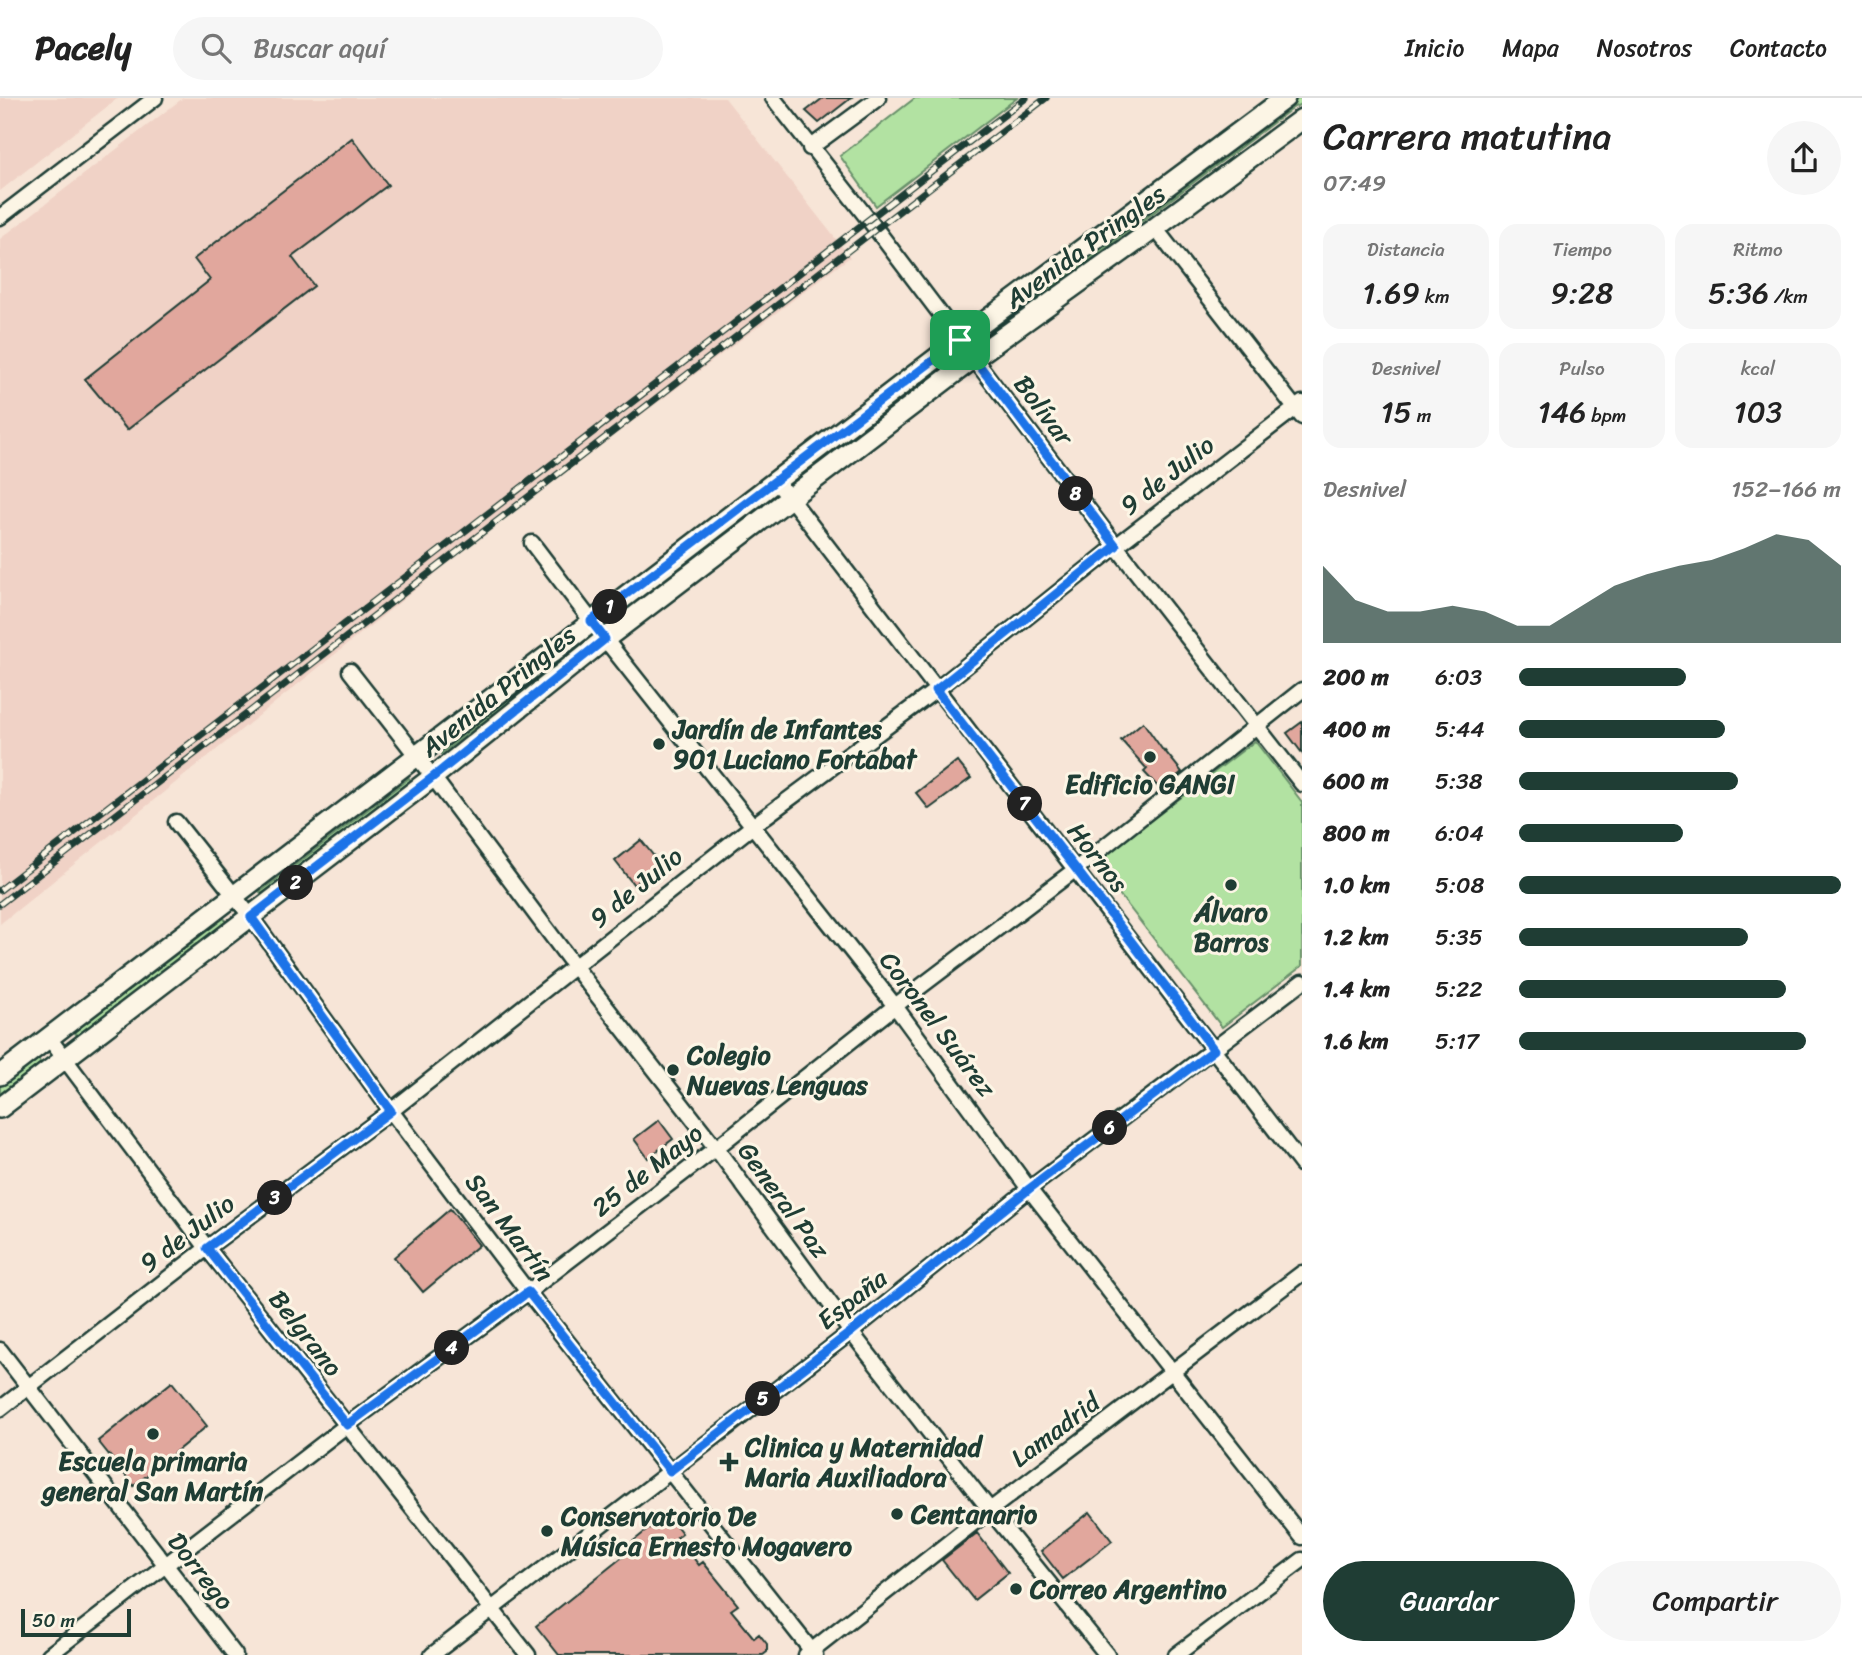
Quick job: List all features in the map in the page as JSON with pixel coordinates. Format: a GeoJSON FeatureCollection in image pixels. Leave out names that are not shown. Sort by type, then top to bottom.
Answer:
{"type":"FeatureCollection","features":[{"type":"Feature","properties":{"kind":"main road","name":"Avenida Pringles"},"geometry":{"type":"LineString","coordinates":[[0,1075],[960,340],[1285,98]]}},
{"type":"Feature","properties":{"kind":"main road","name":"Avenida Pringles"},"geometry":{"type":"LineString","coordinates":[[0,1108],[433,777],[605,639],[974,358],[1302,119]]}},
{"type":"Feature","properties":{"kind":"street"},"geometry":{"type":"LineString","coordinates":[[0,217],[155,98]]}},
{"type":"Feature","properties":{"kind":"street","name":"Bolívar"},"geometry":{"type":"LineString","coordinates":[[773,98],[876,229],[1116,546],[1302,783]]}},
{"type":"Feature","properties":{"kind":"street"},"geometry":{"type":"LineString","coordinates":[[810,148],[878,98]]}},
{"type":"Feature","properties":{"kind":"street"},"geometry":{"type":"LineString","coordinates":[[1155,228],[1300,409]]}},
{"type":"Feature","properties":{"kind":"street","name":"9 de Julio"},"geometry":{"type":"LineString","coordinates":[[0,1409],[207,1248],[391,1111],[754,825],[936,690],[1116,546],[1300,409]]}},
{"type":"Feature","properties":{"kind":"street","name":"Hornos"},"geometry":{"type":"LineString","coordinates":[[775,481],[1302,1165]]}},
{"type":"Feature","properties":{"kind":"street","name":"Coronel Suárez"},"geometry":{"type":"LineString","coordinates":[[532,542],[605,639],[895,1006],[1029,1189],[1302,1537]]}},
{"type":"Feature","properties":{"kind":"street","name":"General Paz"},"geometry":{"type":"LineString","coordinates":[[350,671],[716,1148],[851,1332],[1107,1655]]}},
{"type":"Feature","properties":{"kind":"street","name":"25 de Mayo"},"geometry":{"type":"LineString","coordinates":[[49,1655],[347,1425],[528,1292],[716,1148],[1302,690]]}},
{"type":"Feature","properties":{"kind":"street","name":"San Martín"},"geometry":{"type":"LineString","coordinates":[[176,822],[251,917],[391,1111],[528,1292],[811,1654]]}},
{"type":"Feature","properties":{"kind":"street","name":"España"},"geometry":{"type":"LineString","coordinates":[[432,1655],[851,1332],[1029,1189],[1302,982]]}},
{"type":"Feature","properties":{"kind":"street","name":"Belgrano"},"geometry":{"type":"LineString","coordinates":[[49,1038],[207,1248],[528,1655]]}},
{"type":"Feature","properties":{"kind":"street","name":"Lamadrid"},"geometry":{"type":"LineString","coordinates":[[811,1654],[990,1510],[1302,1273]]}},
{"type":"Feature","properties":{"kind":"street","name":"Dorrego"},"geometry":{"type":"LineString","coordinates":[[0,1350],[235,1655]]}},
{"type":"Feature","properties":{"kind":"street"},"geometry":{"type":"LineString","coordinates":[[1176,1655],[1302,1560]]}},
{"type":"Feature","properties":{"kind":"shaded area"},"geometry":{"type":"Polygon","coordinates":[[[0,98],[118,98],[0,191],[0,98]]]}},
{"type":"Feature","properties":{"kind":"shaded area"},"geometry":{"type":"Polygon","coordinates":[[[183,98],[725,98],[850,257],[493,527],[0,924],[0,239],[183,98]]]}},
{"type":"Feature","properties":{"kind":"green space"},"geometry":{"type":"Polygon","coordinates":[[[915,98],[1017,98],[876,206],[840,156],[915,98]]]}},
{"type":"Feature","properties":{"kind":"green space"},"geometry":{"type":"Polygon","coordinates":[[[1295,98],[1302,98],[1302,104],[1294,107],[989,336],[985,331],[1295,98]]]}},
{"type":"Feature","properties":{"kind":"green space"},"geometry":{"type":"Polygon","coordinates":[[[945,363],[948,368],[799,481],[796,477],[945,363]]]}},
{"type":"Feature","properties":{"kind":"green space"},"geometry":{"type":"Polygon","coordinates":[[[758,503],[762,508],[613,621],[609,617],[758,503]]]}},
{"type":"Feature","properties":{"kind":"green space"},"geometry":{"type":"Polygon","coordinates":[[[587,636],[590,641],[441,754],[438,750],[587,636]]]}},
{"type":"Feature","properties":{"kind":"green space"},"geometry":{"type":"Polygon","coordinates":[[[1255,741],[1302,802],[1302,966],[1222,1027],[1095,863],[1255,741]]]}},
{"type":"Feature","properties":{"kind":"green space"},"geometry":{"type":"Polygon","coordinates":[[[409,778],[413,783],[264,896],[260,892],[409,778]]]}},
{"type":"Feature","properties":{"kind":"green space"},"geometry":{"type":"Polygon","coordinates":[[[224,918],[227,923],[78,1036],[74,1032],[224,918]]]}},
{"type":"Feature","properties":{"kind":"green space"},"geometry":{"type":"Polygon","coordinates":[[[37,1058],[41,1063],[0,1094],[0,1086],[37,1058]]]}},
{"type":"Feature","properties":{"kind":"building"},"geometry":{"type":"Polygon","coordinates":[[[823,98],[851,98],[819,123],[806,111],[823,98]]]}},
{"type":"Feature","properties":{"kind":"building"},"geometry":{"type":"Polygon","coordinates":[[[352,138],[388,185],[292,257],[314,286],[127,430],[85,379],[210,280],[194,259],[352,138]]]}},
{"type":"Feature","properties":{"kind":"building","name":"Edificio GANGI"},"geometry":{"type":"Polygon","coordinates":[[[1143,722],[1182,772],[1161,790],[1144,772],[1147,769],[1121,740],[1143,722]]]}},
{"type":"Feature","properties":{"kind":"building"},"geometry":{"type":"Polygon","coordinates":[[[1302,722],[1302,753],[1287,733],[1302,722]]]}},
{"type":"Feature","properties":{"kind":"building"},"geometry":{"type":"Polygon","coordinates":[[[957,761],[971,778],[929,809],[916,793],[957,761]]]}},
{"type":"Feature","properties":{"kind":"building"},"geometry":{"type":"Polygon","coordinates":[[[641,840],[660,864],[634,885],[615,861],[641,840]]]}},
{"type":"Feature","properties":{"kind":"building"},"geometry":{"type":"Polygon","coordinates":[[[659,1120],[673,1139],[648,1158],[634,1139],[659,1120]]]}},
{"type":"Feature","properties":{"kind":"building"},"geometry":{"type":"Polygon","coordinates":[[[450,1209],[479,1245],[423,1292],[394,1257],[450,1209]]]}},
{"type":"Feature","properties":{"kind":"building","name":"Escuela primaria general San Martín"},"geometry":{"type":"Polygon","coordinates":[[[172,1382],[207,1426],[134,1486],[98,1441],[172,1382]]]}},
{"type":"Feature","properties":{"kind":"building"},"geometry":{"type":"Polygon","coordinates":[[[1090,1512],[1112,1541],[1063,1579],[1041,1551],[1090,1512]]]}},
{"type":"Feature","properties":{"kind":"building"},"geometry":{"type":"Polygon","coordinates":[[[667,1514],[682,1533],[677,1537],[699,1565],[703,1562],[738,1605],[731,1610],[754,1638],[759,1634],[767,1644],[767,1652],[763,1655],[559,1655],[536,1626],[635,1547],[631,1543],[667,1514]]]}},
{"type":"Feature","properties":{"kind":"building"},"geometry":{"type":"Polygon","coordinates":[[[977,1533],[1008,1573],[974,1600],[942,1560],[977,1533]]]}},
{"type":"Feature","properties":{"kind":"railway"},"geometry":{"type":"LineString","coordinates":[[0,890],[1026,98]]}},
{"type":"Feature","properties":{"kind":"railway"},"geometry":{"type":"LineString","coordinates":[[0,904],[1046,98]]}},
{"type":"Feature","properties":{"kind":"place","name":"Jardín de Infantes 901 Luciano Fortabat"},"geometry":{"type":"Point","coordinates":[659,744]}},
{"type":"Feature","properties":{"kind":"place","name":"Edificio GANGI"},"geometry":{"type":"Point","coordinates":[1150,757]}},
{"type":"Feature","properties":{"kind":"place","name":"Álvaro Barros"},"geometry":{"type":"Point","coordinates":[1231,885]}},
{"type":"Feature","properties":{"kind":"place","name":"Colegio Nuevas Lenguas"},"geometry":{"type":"Point","coordinates":[673,1070]}},
{"type":"Feature","properties":{"kind":"place","name":"Escuela primaria general San Martín"},"geometry":{"type":"Point","coordinates":[153,1434]}},
{"type":"Feature","properties":{"kind":"place","name":"Clinica y Maternidad Maria Auxiliadora"},"geometry":{"type":"Point","coordinates":[729,1462]}},
{"type":"Feature","properties":{"kind":"place","name":"Centanario"},"geometry":{"type":"Point","coordinates":[897,1514]}},
{"type":"Feature","properties":{"kind":"place","name":"Conservatorio De Música Ernesto Mogavero"},"geometry":{"type":"Point","coordinates":[547,1531]}},
{"type":"Feature","properties":{"kind":"place","name":"Correo Argentino"},"geometry":{"type":"Point","coordinates":[1016,1589]}},
{"type":"Feature","properties":{"kind":"route"},"geometry":{"type":"LineString","coordinates":[[960,340],[1116,546],[936,690],[1214,1050],[1029,1189],[851,1332],[670,1471],[528,1292],[347,1425],[207,1248],[391,1111],[251,917],[433,777],[605,639],[591,621],[960,340]]}}]}
